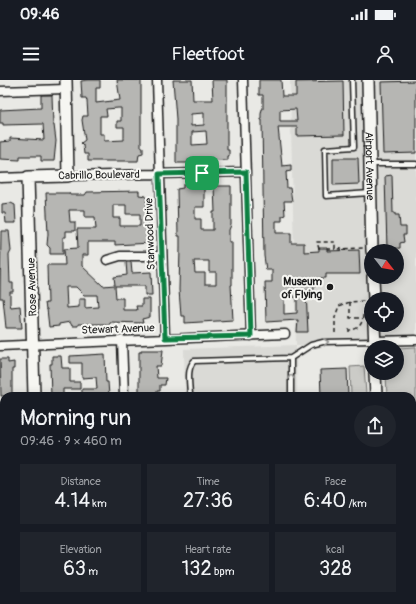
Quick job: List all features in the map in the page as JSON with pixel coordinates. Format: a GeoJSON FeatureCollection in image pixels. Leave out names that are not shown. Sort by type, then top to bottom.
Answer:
{"type":"FeatureCollection","features":[{"type":"Feature","properties":{"kind":"street","name":"Stanwood Drive"},"geometry":{"type":"LineString","coordinates":[[157,80],[165,338]]}},
{"type":"Feature","properties":{"kind":"street"},"geometry":{"type":"LineString","coordinates":[[244,80],[251,336]]}},
{"type":"Feature","properties":{"kind":"street","name":"Airport Avenue"},"geometry":{"type":"LineString","coordinates":[[368,80],[371,193],[369,244]]}},
{"type":"Feature","properties":{"kind":"street"},"geometry":{"type":"LineString","coordinates":[[0,91],[66,84],[68,176]]}},
{"type":"Feature","properties":{"kind":"street","name":"Cabrillo Boulevard"},"geometry":{"type":"LineString","coordinates":[[0,178],[246,172]]}},
{"type":"Feature","properties":{"kind":"street","name":"Rose Avenue"},"geometry":{"type":"LineString","coordinates":[[28,177],[34,392]]}},
{"type":"Feature","properties":{"kind":"street"},"geometry":{"type":"LineString","coordinates":[[107,260],[120,256],[162,256]]}},
{"type":"Feature","properties":{"kind":"street","name":"Stewart Avenue"},"geometry":{"type":"LineString","coordinates":[[0,346],[285,334]]}},
{"type":"Feature","properties":{"kind":"street"},"geometry":{"type":"LineString","coordinates":[[122,340],[124,392]]}},
{"type":"Feature","properties":{"kind":"street"},"geometry":{"type":"LineString","coordinates":[[404,341],[416,340]]}},
{"type":"Feature","properties":{"kind":"street"},"geometry":{"type":"LineString","coordinates":[[375,380],[376,392]]}},
{"type":"Feature","properties":{"kind":"lane"},"geometry":{"type":"LineString","coordinates":[[352,80],[354,147],[325,149],[326,196],[371,193]]}},
{"type":"Feature","properties":{"kind":"lane"},"geometry":{"type":"LineString","coordinates":[[370,164],[416,164]]}},
{"type":"Feature","properties":{"kind":"lane"},"geometry":{"type":"LineString","coordinates":[[190,392],[189,371],[194,360],[291,358],[311,345],[323,342],[364,344]]}},
{"type":"Feature","properties":{"kind":"lane"},"geometry":{"type":"LineString","coordinates":[[291,358],[291,392]]}},
{"type":"Feature","properties":{"kind":"path"},"geometry":{"type":"LineString","coordinates":[[319,249],[317,242],[334,242],[334,248]]}},
{"type":"Feature","properties":{"kind":"path"},"geometry":{"type":"LineString","coordinates":[[327,249],[364,249]]}},
{"type":"Feature","properties":{"kind":"path"},"geometry":{"type":"LineString","coordinates":[[335,333],[336,311],[343,303],[364,301]]}},
{"type":"Feature","properties":{"kind":"path"},"geometry":{"type":"LineString","coordinates":[[350,302],[350,318],[363,318]]}},
{"type":"Feature","properties":{"kind":"path"},"geometry":{"type":"LineString","coordinates":[[349,332],[349,330],[358,328],[364,315]]}},
{"type":"Feature","properties":{"kind":"shaded area"},"geometry":{"type":"Polygon","coordinates":[[[290,80],[416,80],[416,345],[404,345],[404,340],[364,340],[364,345],[296,345],[290,80]]]}},
{"type":"Feature","properties":{"kind":"shaded area"},"geometry":{"type":"Polygon","coordinates":[[[296,345],[297,392],[185,392],[184,349],[296,345]]]}},
{"type":"Feature","properties":{"kind":"shaded area"},"geometry":{"type":"Polygon","coordinates":[[[416,347],[416,392],[387,392],[386,380],[404,380],[404,348],[416,347]]]}},
{"type":"Feature","properties":{"kind":"shaded area"},"geometry":{"type":"Polygon","coordinates":[[[364,366],[366,392],[351,392],[350,367],[364,366]]]}},
{"type":"Feature","properties":{"kind":"building"},"geometry":{"type":"Polygon","coordinates":[[[100,80],[100,88],[96,88],[96,103],[120,100],[117,80],[141,80],[141,147],[143,147],[143,153],[139,154],[138,161],[88,161],[88,154],[84,154],[83,145],[81,143],[85,140],[82,120],[83,116],[88,116],[86,98],[82,98],[81,81],[100,80]],[[121,108],[106,109],[107,116],[100,116],[100,134],[104,134],[104,141],[124,140],[124,127],[117,127],[117,121],[121,121],[121,108]]]}},
{"type":"Feature","properties":{"kind":"building"},"geometry":{"type":"Polygon","coordinates":[[[173,80],[192,80],[193,100],[213,100],[212,80],[227,80],[228,160],[205,161],[205,159],[188,160],[188,163],[176,163],[176,119],[173,80]],[[204,113],[191,114],[191,126],[204,125],[204,113]],[[206,131],[192,132],[192,145],[207,144],[206,131]]]}},
{"type":"Feature","properties":{"kind":"building"},"geometry":{"type":"Polygon","coordinates":[[[259,80],[281,80],[282,96],[296,96],[296,82],[343,81],[344,135],[297,136],[297,127],[278,127],[282,166],[291,165],[291,171],[286,172],[287,188],[290,188],[292,201],[284,201],[285,215],[282,216],[282,221],[276,221],[276,233],[291,233],[291,243],[304,243],[304,252],[319,251],[319,248],[327,248],[327,251],[359,250],[360,274],[326,274],[326,278],[320,278],[320,285],[314,285],[314,291],[306,291],[308,332],[297,332],[298,320],[266,322],[265,282],[272,282],[272,270],[266,270],[264,256],[261,120],[263,95],[259,95],[259,80]],[[296,109],[280,110],[280,121],[297,121],[296,109]],[[297,297],[284,298],[284,314],[297,313],[297,297]]]}},
{"type":"Feature","properties":{"kind":"building"},"geometry":{"type":"Polygon","coordinates":[[[416,81],[416,153],[383,154],[381,82],[416,81]]]}},
{"type":"Feature","properties":{"kind":"building"},"geometry":{"type":"Polygon","coordinates":[[[41,95],[52,95],[53,125],[56,141],[54,161],[41,161],[41,156],[20,156],[20,160],[0,159],[0,142],[10,141],[10,138],[44,140],[43,124],[3,125],[3,123],[0,123],[0,110],[41,108],[41,95]]]}},
{"type":"Feature","properties":{"kind":"building"},"geometry":{"type":"Polygon","coordinates":[[[333,158],[358,158],[359,184],[333,185],[333,158]]]}},
{"type":"Feature","properties":{"kind":"building"},"geometry":{"type":"Polygon","coordinates":[[[392,175],[393,213],[395,213],[395,215],[399,215],[400,227],[406,227],[406,235],[403,235],[404,242],[400,244],[387,244],[385,176],[392,175]]]}},
{"type":"Feature","properties":{"kind":"building"},"geometry":{"type":"Polygon","coordinates":[[[204,184],[204,207],[195,207],[195,219],[201,219],[201,230],[213,230],[213,212],[215,212],[214,186],[231,186],[231,225],[229,230],[229,242],[232,242],[231,285],[233,320],[185,323],[185,316],[181,316],[179,290],[180,236],[178,236],[177,189],[183,188],[183,185],[204,184]],[[194,261],[195,273],[205,273],[205,284],[216,284],[216,272],[209,272],[209,261],[194,261]]]}},
{"type":"Feature","properties":{"kind":"building"},"geometry":{"type":"Polygon","coordinates":[[[139,191],[139,195],[146,196],[148,229],[151,230],[151,243],[115,245],[115,242],[88,242],[88,255],[82,255],[82,266],[103,286],[115,285],[114,277],[127,275],[126,262],[131,262],[132,273],[151,272],[152,295],[145,295],[145,286],[115,286],[116,298],[123,298],[123,310],[137,310],[136,306],[142,306],[142,299],[150,299],[150,317],[142,319],[143,323],[110,322],[110,324],[78,324],[78,326],[72,326],[70,322],[59,324],[59,326],[49,327],[45,303],[48,303],[47,265],[65,265],[64,249],[78,248],[77,229],[96,229],[95,217],[85,217],[85,210],[69,210],[70,222],[75,222],[75,231],[66,231],[66,237],[63,237],[63,254],[50,254],[50,248],[47,245],[48,234],[46,193],[85,195],[87,192],[139,191]],[[113,205],[113,218],[120,218],[120,226],[140,226],[140,214],[126,214],[126,205],[113,205]],[[66,287],[67,308],[79,307],[79,299],[85,299],[85,308],[98,307],[97,295],[84,295],[76,287],[66,287]]]}},
{"type":"Feature","properties":{"kind":"building"},"geometry":{"type":"Polygon","coordinates":[[[11,203],[15,205],[16,223],[6,223],[5,213],[2,213],[2,204],[11,203]]]}},
{"type":"Feature","properties":{"kind":"building"},"geometry":{"type":"Polygon","coordinates":[[[1,231],[9,231],[11,251],[9,255],[10,283],[13,283],[13,292],[10,292],[10,304],[11,307],[20,306],[22,328],[6,328],[3,298],[0,298],[1,231]]]}},
{"type":"Feature","properties":{"kind":"building"},"geometry":{"type":"Polygon","coordinates":[[[141,350],[163,350],[161,366],[156,366],[157,378],[166,378],[165,385],[160,385],[160,391],[139,392],[139,352],[141,352],[141,350]]]}},
{"type":"Feature","properties":{"kind":"building"},"geometry":{"type":"Polygon","coordinates":[[[105,354],[106,382],[108,382],[109,392],[82,392],[82,389],[97,389],[96,377],[82,378],[82,363],[70,363],[70,356],[105,354]]]}},
{"type":"Feature","properties":{"kind":"building"},"geometry":{"type":"Polygon","coordinates":[[[52,356],[61,356],[62,368],[70,368],[70,382],[80,382],[80,389],[63,389],[63,392],[51,392],[50,364],[52,364],[52,356]]]}},
{"type":"Feature","properties":{"kind":"building"},"geometry":{"type":"Polygon","coordinates":[[[0,359],[8,359],[8,363],[14,362],[14,369],[12,369],[12,392],[1,392],[0,359]]]}},
{"type":"Feature","properties":{"kind":"building"},"geometry":{"type":"Polygon","coordinates":[[[347,369],[348,392],[321,392],[320,370],[347,369]]]}},
{"type":"Feature","properties":{"kind":"place","name":"Museum of Flying"},"geometry":{"type":"Point","coordinates":[330,287]}},
{"type":"Feature","properties":{"kind":"route"},"geometry":{"type":"LineString","coordinates":[[246,172],[251,336],[165,338],[159,174],[202,173],[246,172]]}}]}
